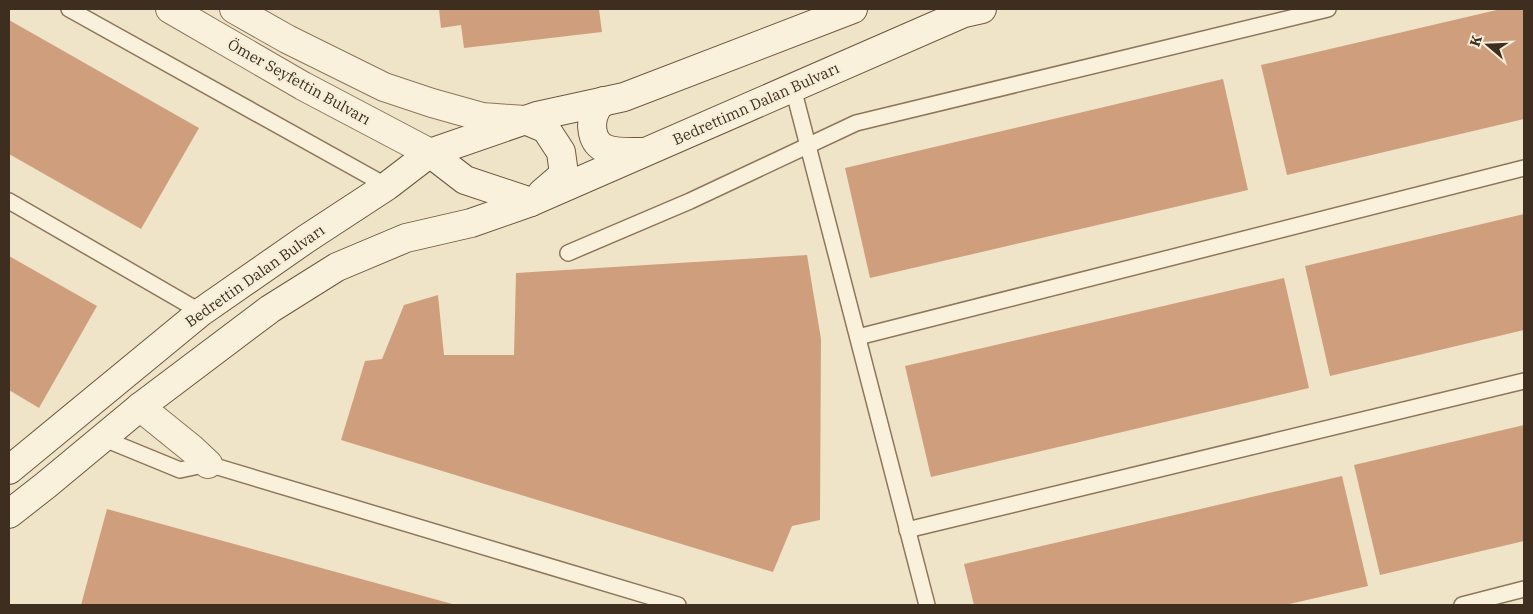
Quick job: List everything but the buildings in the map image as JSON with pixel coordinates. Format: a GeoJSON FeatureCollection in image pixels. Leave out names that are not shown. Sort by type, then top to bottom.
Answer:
{"type":"FeatureCollection","features":[{"type":"Feature","properties":{"kind":"main road","name":"Ömer Seyfettin Bulvarı"},"geometry":{"type":"LineString","coordinates":[[170,9],[303,86],[430,153],[465,180],[531,202]]}},
{"type":"Feature","properties":{"kind":"main road"},"geometry":{"type":"LineString","coordinates":[[9,514],[140,406],[270,309],[337,267],[406,238],[471,223],[531,202],[564,174],[561,152],[546,129],[525,120],[482,117],[384,87],[287,39],[234,9]]}},
{"type":"Feature","properties":{"kind":"main road"},"geometry":{"type":"LineString","coordinates":[[525,120],[624,97],[854,9]]}},
{"type":"Feature","properties":{"kind":"main road","name":"Bedrettimn Dalan Bulvarı"},"geometry":{"type":"LineString","coordinates":[[531,202],[970,10]]}},
{"type":"Feature","properties":{"kind":"main road"},"geometry":{"type":"LineString","coordinates":[[604,101],[596,109],[592,119],[592,131],[595,140],[604,148],[618,152],[646,152]]}},
{"type":"Feature","properties":{"kind":"main road","name":"Bedrettin Dalan Bulvarı"},"geometry":{"type":"LineString","coordinates":[[13,461],[201,312],[306,239],[387,186],[430,153],[525,120]]}},
{"type":"Feature","properties":{"kind":"main road"},"geometry":{"type":"LineString","coordinates":[[140,406],[192,448],[208,464]]}},
{"type":"Feature","properties":{"kind":"lane"},"geometry":{"type":"LineString","coordinates":[[69,9],[387,186]]}},
{"type":"Feature","properties":{"kind":"lane"},"geometry":{"type":"LineString","coordinates":[[568,253],[690,201],[856,123],[1328,9]]}},
{"type":"Feature","properties":{"kind":"lane"},"geometry":{"type":"LineString","coordinates":[[793,88],[927,605]]}},
{"type":"Feature","properties":{"kind":"lane"},"geometry":{"type":"LineString","coordinates":[[858,337],[1524,168]]}},
{"type":"Feature","properties":{"kind":"lane"},"geometry":{"type":"LineString","coordinates":[[9,201],[201,312]]}},
{"type":"Feature","properties":{"kind":"lane"},"geometry":{"type":"LineString","coordinates":[[908,530],[1524,381]]}},
{"type":"Feature","properties":{"kind":"lane"},"geometry":{"type":"LineString","coordinates":[[102,438],[180,470],[208,464],[678,605]]}},
{"type":"Feature","properties":{"kind":"lane"},"geometry":{"type":"LineString","coordinates":[[1462,605],[1524,589]]}}]}
